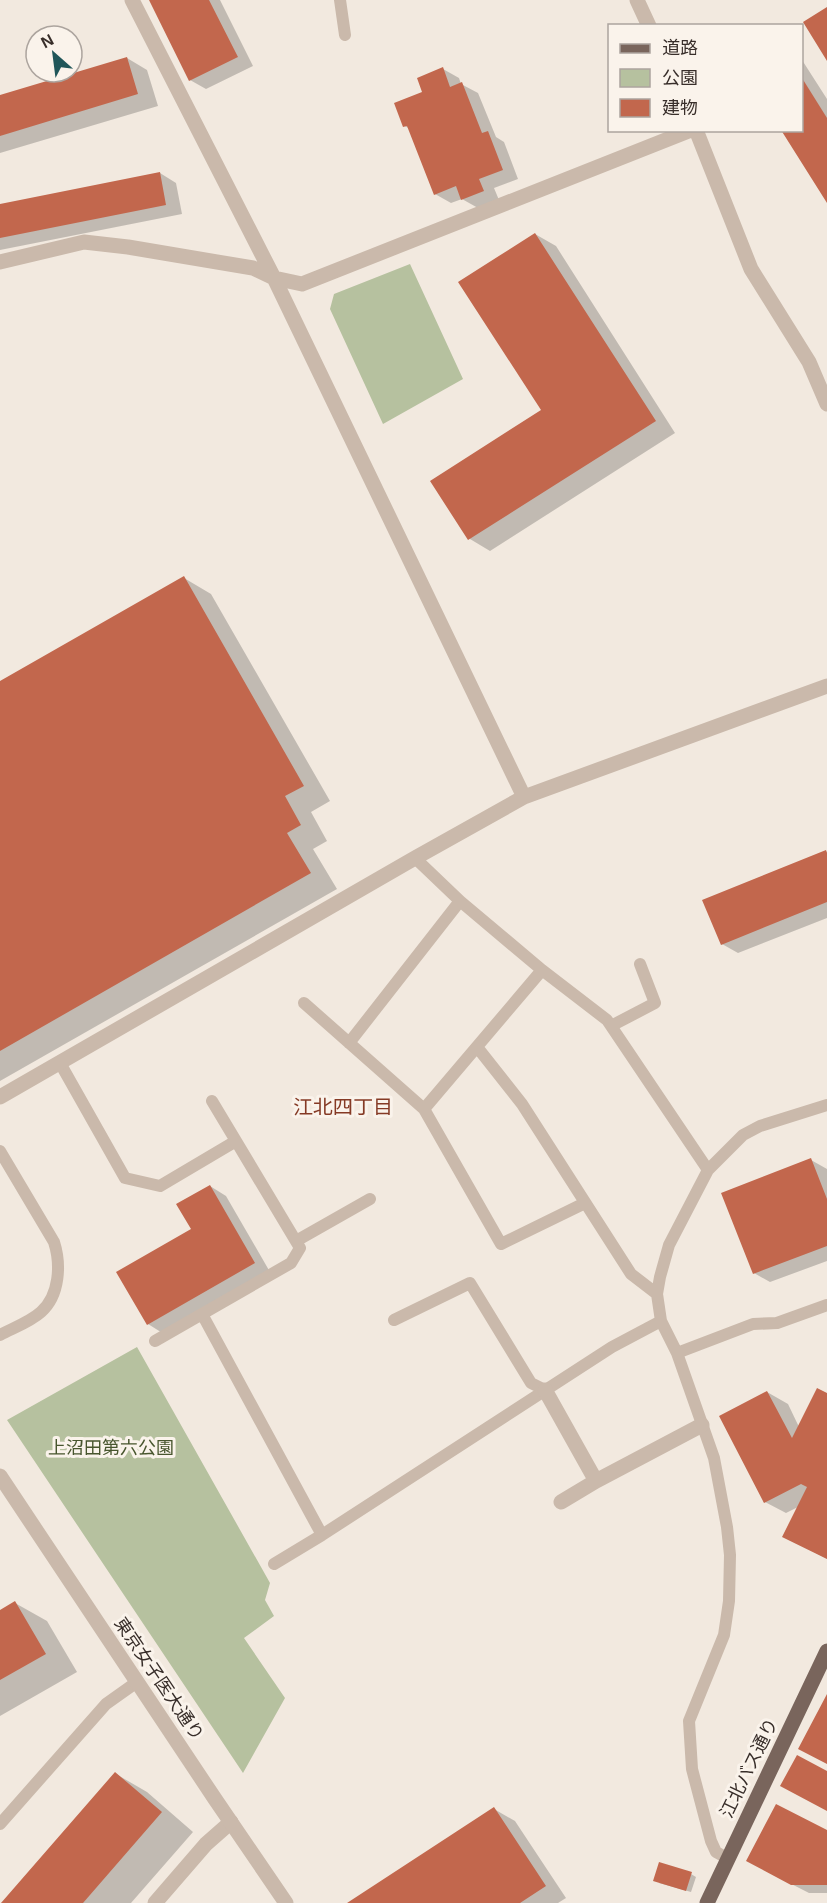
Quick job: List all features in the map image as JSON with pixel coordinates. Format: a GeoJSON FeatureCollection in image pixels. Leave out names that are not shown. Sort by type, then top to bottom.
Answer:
{"type":"FeatureCollection","features":[{"type":"Feature","properties":{"kind":"main road","name":"江北バス通り"},"geometry":{"type":"LineString","coordinates":[[707,1903],[827,1651]]}},
{"type":"Feature","properties":{"kind":"street"},"geometry":{"type":"LineString","coordinates":[[132,0],[274,279],[524,797]]}},
{"type":"Feature","properties":{"kind":"street"},"geometry":{"type":"LineString","coordinates":[[637,0],[648,24]]}},
{"type":"Feature","properties":{"kind":"street"},"geometry":{"type":"LineString","coordinates":[[0,262],[84,242],[253,268],[274,279],[302,284],[686,132]]}},
{"type":"Feature","properties":{"kind":"street"},"geometry":{"type":"LineString","coordinates":[[697,132],[751,269],[809,362],[827,404]]}},
{"type":"Feature","properties":{"kind":"street"},"geometry":{"type":"LineString","coordinates":[[0,1097],[524,797],[827,686]]}},
{"type":"Feature","properties":{"kind":"street"},"geometry":{"type":"LineString","coordinates":[[545,1390],[596,1481]]}},
{"type":"Feature","properties":{"kind":"street"},"geometry":{"type":"LineString","coordinates":[[561,1502],[702,1425]]}},
{"type":"Feature","properties":{"kind":"street","name":"東京女子医大通り"},"geometry":{"type":"LineString","coordinates":[[0,1476],[286,1903]]}},
{"type":"Feature","properties":{"kind":"street"},"geometry":{"type":"LineString","coordinates":[[155,1903],[206,1844],[231,1822]]}},
{"type":"Feature","properties":{"kind":"lane"},"geometry":{"type":"LineString","coordinates":[[340,0],[345,35]]}},
{"type":"Feature","properties":{"kind":"lane"},"geometry":{"type":"LineString","coordinates":[[415,858],[460,901],[542,970],[607,1020],[708,1170]]}},
{"type":"Feature","properties":{"kind":"lane"},"geometry":{"type":"LineString","coordinates":[[349,1043],[460,901]]}},
{"type":"Feature","properties":{"kind":"lane"},"geometry":{"type":"LineString","coordinates":[[611,1026],[655,1002],[640,964]]}},
{"type":"Feature","properties":{"kind":"lane"},"geometry":{"type":"LineString","coordinates":[[424,1109],[542,970]]}},
{"type":"Feature","properties":{"kind":"lane"},"geometry":{"type":"LineString","coordinates":[[304,1003],[424,1109],[501,1244],[585,1203]]}},
{"type":"Feature","properties":{"kind":"lane"},"geometry":{"type":"LineString","coordinates":[[477,1047],[522,1104],[631,1274],[657,1294]]}},
{"type":"Feature","properties":{"kind":"lane"},"geometry":{"type":"LineString","coordinates":[[60,1063],[125,1178],[160,1186],[236,1141]]}},
{"type":"Feature","properties":{"kind":"lane"},"geometry":{"type":"LineString","coordinates":[[155,1341],[291,1263],[300,1248],[212,1101]]}},
{"type":"Feature","properties":{"kind":"lane"},"geometry":{"type":"LineString","coordinates":[[727,1858],[716,1852],[711,1840],[692,1769],[689,1721],[724,1635],[729,1601],[730,1555],[727,1527],[714,1458],[677,1353],[661,1321],[657,1294],[669,1245],[708,1170],[743,1135],[760,1126],[827,1105]]}},
{"type":"Feature","properties":{"kind":"lane"},"geometry":{"type":"LineString","coordinates":[[0,1151],[54,1242],[59,1268],[56,1285],[48,1304],[40,1313],[0,1335]]}},
{"type":"Feature","properties":{"kind":"lane"},"geometry":{"type":"LineString","coordinates":[[296,1241],[370,1199]]}},
{"type":"Feature","properties":{"kind":"lane"},"geometry":{"type":"LineString","coordinates":[[394,1320],[470,1283],[531,1383],[545,1390]]}},
{"type":"Feature","properties":{"kind":"lane"},"geometry":{"type":"LineString","coordinates":[[677,1353],[753,1324],[777,1323],[827,1305]]}},
{"type":"Feature","properties":{"kind":"lane"},"geometry":{"type":"LineString","coordinates":[[202,1314],[322,1535]]}},
{"type":"Feature","properties":{"kind":"lane"},"geometry":{"type":"LineString","coordinates":[[274,1564],[612,1347],[661,1321]]}},
{"type":"Feature","properties":{"kind":"lane"},"geometry":{"type":"LineString","coordinates":[[0,1824],[106,1704],[137,1682]]}},
{"type":"Feature","properties":{"kind":"green space"},"geometry":{"type":"Polygon","coordinates":[[[410,264],[463,379],[383,424],[330,309],[334,294],[410,264]]]}},
{"type":"Feature","properties":{"kind":"green space","name":"上沼田第六公園"},"geometry":{"type":"Polygon","coordinates":[[[137,1347],[270,1583],[265,1600],[274,1616],[244,1638],[285,1698],[243,1773],[7,1420],[137,1347]]]}},
{"type":"Feature","properties":{"kind":"building"},"geometry":{"type":"Polygon","coordinates":[[[149,0],[209,0],[238,57],[189,81],[149,0]]]}},
{"type":"Feature","properties":{"kind":"building"},"geometry":{"type":"Polygon","coordinates":[[[827,7],[827,61],[803,22],[827,7]]]}},
{"type":"Feature","properties":{"kind":"building"},"geometry":{"type":"Polygon","coordinates":[[[127,57],[138,94],[0,136],[0,95],[37,84],[84,84],[84,70],[127,57]]]}},
{"type":"Feature","properties":{"kind":"building"},"geometry":{"type":"Polygon","coordinates":[[[443,67],[450,87],[462,82],[482,133],[488,131],[503,170],[479,179],[484,191],[461,200],[456,186],[434,195],[407,126],[403,127],[394,103],[422,92],[417,78],[443,67]]]}},
{"type":"Feature","properties":{"kind":"building"},"geometry":{"type":"Polygon","coordinates":[[[803,80],[827,118],[827,203],[782,132],[803,132],[803,80]]]}},
{"type":"Feature","properties":{"kind":"building"},"geometry":{"type":"Polygon","coordinates":[[[160,172],[166,205],[0,238],[0,204],[160,172]]]}},
{"type":"Feature","properties":{"kind":"building"},"geometry":{"type":"Polygon","coordinates":[[[535,233],[656,421],[468,540],[430,481],[541,410],[458,282],[535,233]]]}},
{"type":"Feature","properties":{"kind":"building"},"geometry":{"type":"Polygon","coordinates":[[[184,576],[304,786],[285,796],[301,825],[287,833],[311,873],[0,1051],[0,681],[184,576]]]}},
{"type":"Feature","properties":{"kind":"building"},"geometry":{"type":"Polygon","coordinates":[[[826,850],[827,902],[721,945],[702,900],[826,850]]]}},
{"type":"Feature","properties":{"kind":"building"},"geometry":{"type":"Polygon","coordinates":[[[811,1158],[827,1199],[827,1246],[753,1274],[721,1193],[811,1158]]]}},
{"type":"Feature","properties":{"kind":"building"},"geometry":{"type":"Polygon","coordinates":[[[210,1185],[255,1263],[147,1325],[116,1272],[191,1229],[176,1204],[210,1185]]]}},
{"type":"Feature","properties":{"kind":"building"},"geometry":{"type":"Polygon","coordinates":[[[817,1388],[827,1393],[827,1559],[782,1537],[807,1487],[801,1484],[764,1503],[719,1416],[767,1391],[792,1438],[817,1388]]]}},
{"type":"Feature","properties":{"kind":"building"},"geometry":{"type":"Polygon","coordinates":[[[15,1601],[46,1654],[0,1680],[0,1610],[15,1601]]]}},
{"type":"Feature","properties":{"kind":"building"},"geometry":{"type":"Polygon","coordinates":[[[827,1694],[827,1764],[798,1749],[827,1694]]]}},
{"type":"Feature","properties":{"kind":"building"},"geometry":{"type":"Polygon","coordinates":[[[797,1755],[827,1771],[827,1811],[780,1786],[797,1755]]]}},
{"type":"Feature","properties":{"kind":"building"},"geometry":{"type":"Polygon","coordinates":[[[115,1772],[162,1812],[83,1903],[1,1903],[115,1772]]]}},
{"type":"Feature","properties":{"kind":"building"},"geometry":{"type":"Polygon","coordinates":[[[776,1804],[827,1830],[827,1885],[791,1885],[746,1861],[776,1804]]]}},
{"type":"Feature","properties":{"kind":"building"},"geometry":{"type":"Polygon","coordinates":[[[494,1807],[546,1886],[520,1903],[347,1903],[494,1807]]]}},
{"type":"Feature","properties":{"kind":"building"},"geometry":{"type":"Polygon","coordinates":[[[659,1862],[692,1872],[686,1891],[653,1881],[659,1862]]]}},
{"type":"Feature","properties":{"kind":"district","name":"江北四丁目"},"geometry":{"type":"Point","coordinates":[343,1107]}}]}
